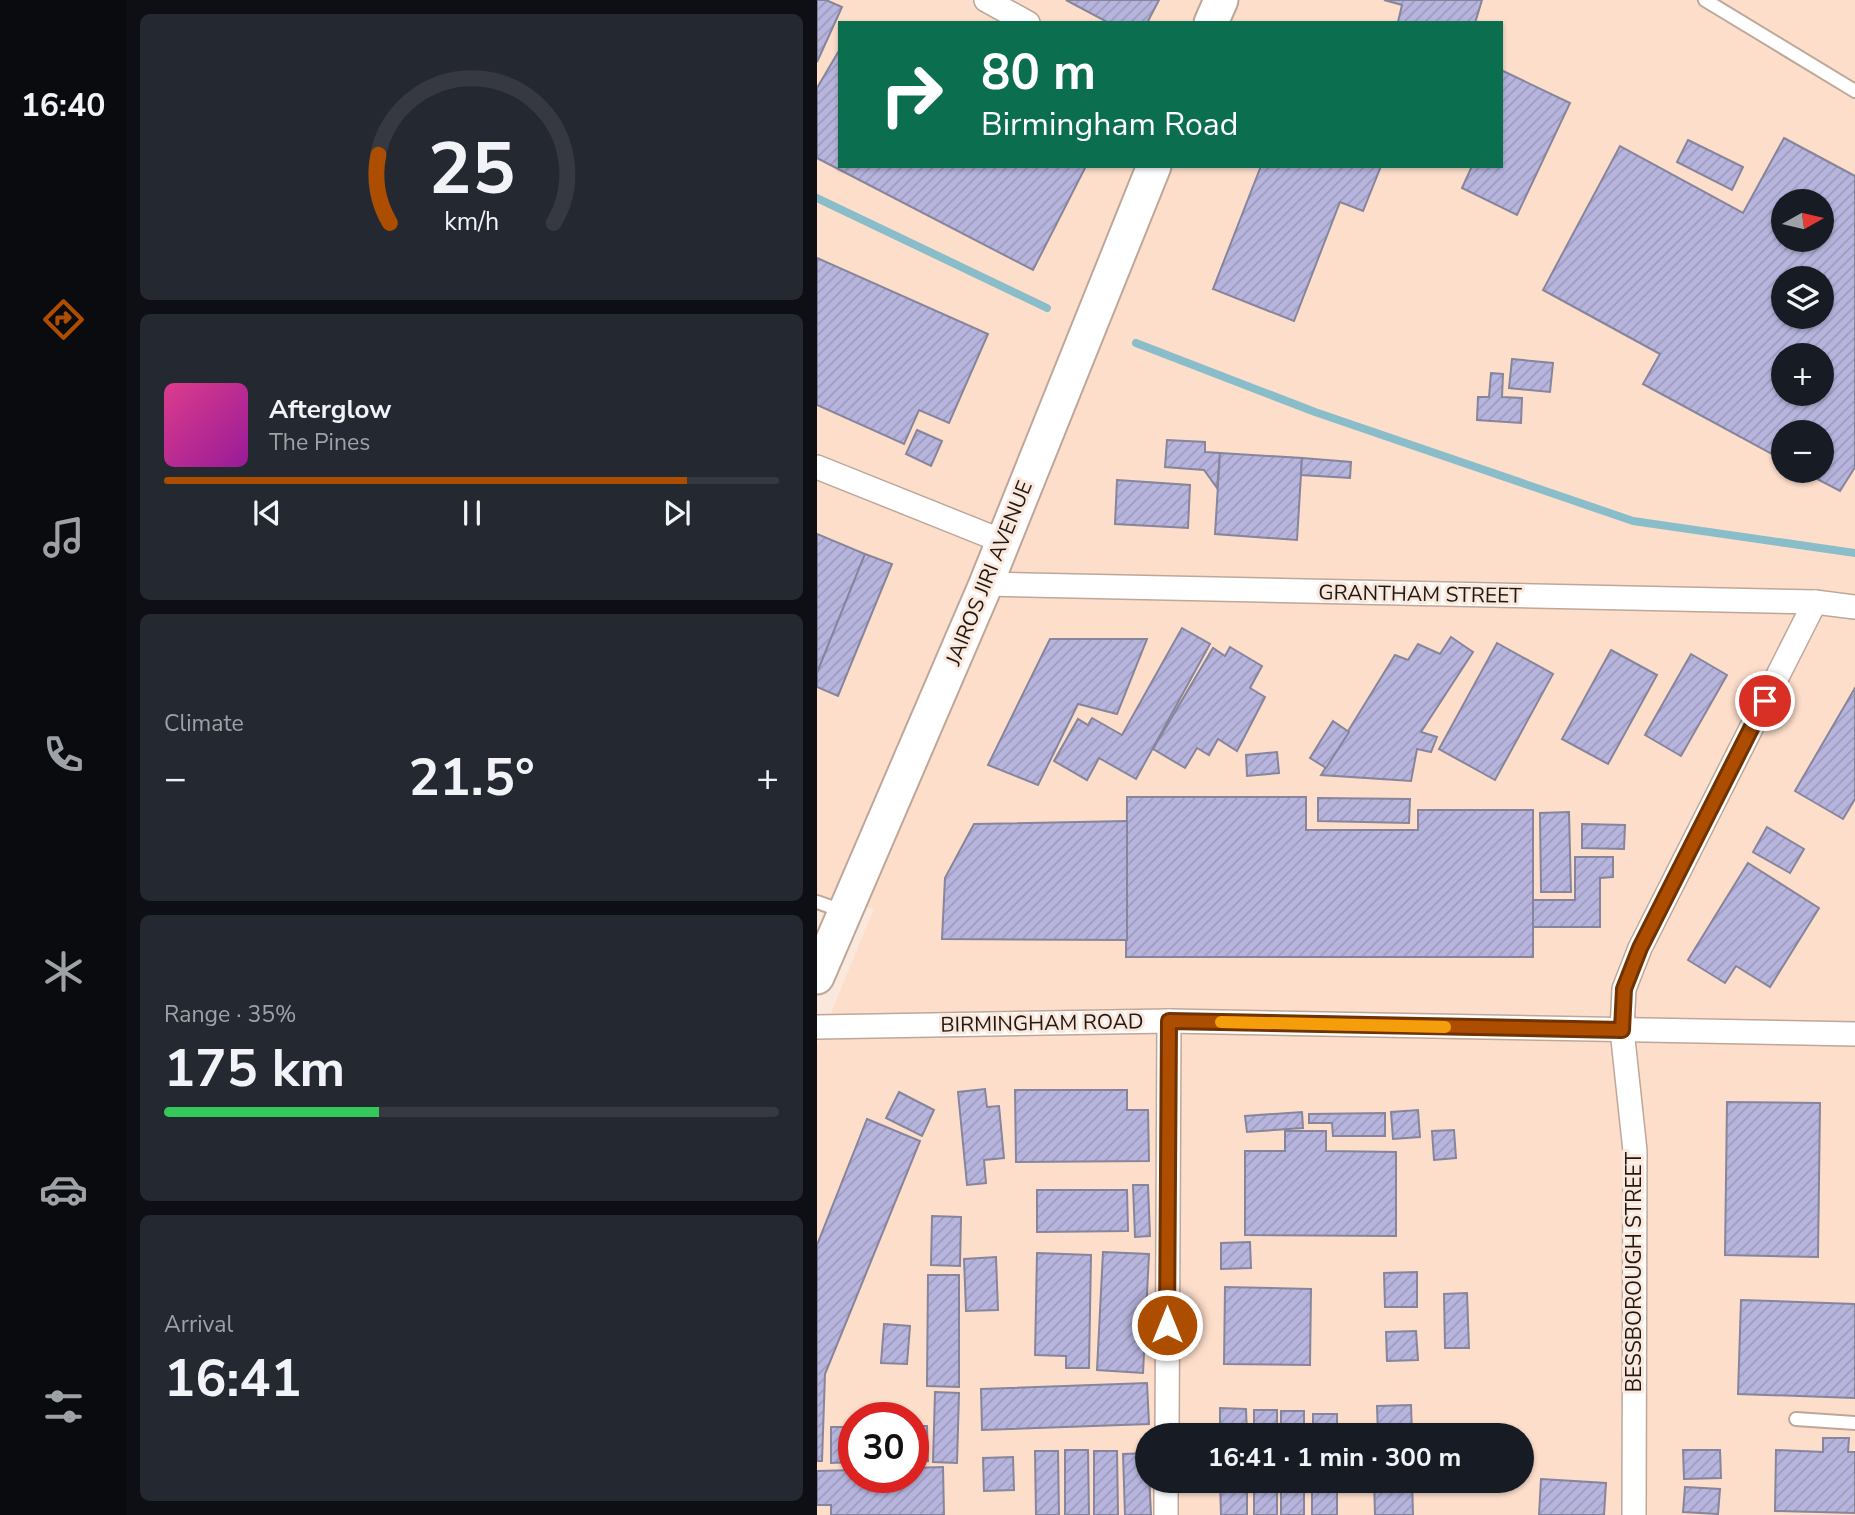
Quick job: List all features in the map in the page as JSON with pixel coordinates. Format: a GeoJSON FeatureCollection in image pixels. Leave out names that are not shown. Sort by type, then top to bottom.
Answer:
{"type":"FeatureCollection","features":[{"type":"Feature","properties":{"kind":"main road"},"geometry":{"type":"LineString","coordinates":[[1212,21],[1221,0]]}},
{"type":"Feature","properties":{"kind":"main road","name":"JAIROS JIRI AVENUE"},"geometry":{"type":"LineString","coordinates":[[817,977],[831,907],[986,584],[1153,168]]}},
{"type":"Feature","properties":{"kind":"street"},"geometry":{"type":"LineString","coordinates":[[986,0],[1024,21]]}},
{"type":"Feature","properties":{"kind":"street"},"geometry":{"type":"LineString","coordinates":[[817,467],[1002,541]]}},
{"type":"Feature","properties":{"kind":"street","name":"GRANTHAM STREET"},"geometry":{"type":"LineString","coordinates":[[986,584],[1815,602],[1855,607]]}},
{"type":"Feature","properties":{"kind":"street","name":"BESSBOROUGH STREET"},"geometry":{"type":"LineString","coordinates":[[1634,1515],[1635,1151],[1622,1030],[1624,989],[1640,948],[1815,602]]}},
{"type":"Feature","properties":{"kind":"street"},"geometry":{"type":"LineString","coordinates":[[1167,1423],[1169,1021]]}},
{"type":"Feature","properties":{"kind":"street","name":"BIRMINGHAM ROAD"},"geometry":{"type":"LineString","coordinates":[[817,1027],[1169,1021],[1855,1034]]}},
{"type":"Feature","properties":{"kind":"street"},"geometry":{"type":"LineString","coordinates":[[1166,1493],[1166,1515]]}},
{"type":"Feature","properties":{"kind":"lane"},"geometry":{"type":"LineString","coordinates":[[1705,0],[1855,91]]}},
{"type":"Feature","properties":{"kind":"lane"},"geometry":{"type":"LineString","coordinates":[[1796,1419],[1855,1423]]}},
{"type":"Feature","properties":{"kind":"shaded area"},"geometry":{"type":"Polygon","coordinates":[[[817,0],[1855,0],[1855,1515],[817,1515],[817,1047],[874,908],[817,907],[817,0]]]}},
{"type":"Feature","properties":{"kind":"building"},"geometry":{"type":"Polygon","coordinates":[[[817,0],[826,0],[842,7],[817,62],[817,0]]]}},
{"type":"Feature","properties":{"kind":"building"},"geometry":{"type":"Polygon","coordinates":[[[1066,0],[1159,0],[1148,21],[1105,21],[1066,0]]]}},
{"type":"Feature","properties":{"kind":"building"},"geometry":{"type":"Polygon","coordinates":[[[1384,0],[1482,0],[1476,21],[1398,21],[1402,5],[1384,0]]]}},
{"type":"Feature","properties":{"kind":"building"},"geometry":{"type":"Polygon","coordinates":[[[838,52],[838,168],[1085,168],[1033,270],[817,158],[817,88],[838,52]]]}},
{"type":"Feature","properties":{"kind":"building"},"geometry":{"type":"Polygon","coordinates":[[[1503,71],[1570,103],[1517,215],[1462,188],[1471,168],[1503,168],[1503,71]]]}},
{"type":"Feature","properties":{"kind":"building"},"geometry":{"type":"Polygon","coordinates":[[[1784,138],[1855,176],[1855,467],[1840,491],[1825,483],[1834,483],[1834,420],[1771,420],[1771,453],[1643,384],[1660,354],[1543,290],[1620,146],[1743,213],[1784,138]]]}},
{"type":"Feature","properties":{"kind":"building"},"geometry":{"type":"Polygon","coordinates":[[[1688,140],[1743,167],[1732,190],[1677,162],[1688,140]]]}},
{"type":"Feature","properties":{"kind":"building"},"geometry":{"type":"Polygon","coordinates":[[[1260,168],[1380,168],[1363,211],[1340,202],[1294,321],[1213,289],[1260,168]]]}},
{"type":"Feature","properties":{"kind":"building"},"geometry":{"type":"Polygon","coordinates":[[[817,258],[988,334],[949,423],[919,410],[904,444],[817,405],[817,258]]]}},
{"type":"Feature","properties":{"kind":"building"},"geometry":{"type":"Polygon","coordinates":[[[1512,359],[1553,363],[1550,392],[1509,388],[1512,359]]]}},
{"type":"Feature","properties":{"kind":"building"},"geometry":{"type":"Polygon","coordinates":[[[1491,373],[1503,374],[1502,397],[1522,398],[1521,423],[1477,420],[1478,397],[1489,397],[1491,373]]]}},
{"type":"Feature","properties":{"kind":"building"},"geometry":{"type":"Polygon","coordinates":[[[917,430],[942,441],[931,466],[906,454],[917,430]]]}},
{"type":"Feature","properties":{"kind":"building"},"geometry":{"type":"Polygon","coordinates":[[[1167,440],[1205,442],[1205,452],[1220,453],[1217,488],[1204,470],[1165,467],[1167,440]]]}},
{"type":"Feature","properties":{"kind":"building"},"geometry":{"type":"Polygon","coordinates":[[[1220,453],[1302,458],[1297,540],[1215,534],[1220,453]]]}},
{"type":"Feature","properties":{"kind":"building"},"geometry":{"type":"Polygon","coordinates":[[[1302,458],[1351,462],[1350,478],[1301,475],[1302,458]]]}},
{"type":"Feature","properties":{"kind":"building"},"geometry":{"type":"Polygon","coordinates":[[[1117,480],[1190,485],[1188,528],[1115,524],[1117,480]]]}},
{"type":"Feature","properties":{"kind":"building"},"geometry":{"type":"Polygon","coordinates":[[[817,534],[865,554],[817,673],[817,534]]]}},
{"type":"Feature","properties":{"kind":"building"},"geometry":{"type":"Polygon","coordinates":[[[865,554],[892,564],[838,696],[817,687],[817,673],[865,554]]]}},
{"type":"Feature","properties":{"kind":"building"},"geometry":{"type":"Polygon","coordinates":[[[1182,628],[1210,644],[1136,779],[1099,758],[1087,780],[1054,761],[1078,719],[1088,725],[1092,718],[1122,735],[1182,628]]]}},
{"type":"Feature","properties":{"kind":"building"},"geometry":{"type":"Polygon","coordinates":[[[1451,637],[1473,652],[1421,732],[1437,737],[1431,752],[1417,749],[1411,781],[1321,775],[1395,655],[1408,660],[1418,644],[1440,654],[1451,637]]]}},
{"type":"Feature","properties":{"kind":"building"},"geometry":{"type":"Polygon","coordinates":[[[1050,639],[1147,639],[1117,714],[1078,704],[1038,785],[988,765],[1050,639]]]}},
{"type":"Feature","properties":{"kind":"building"},"geometry":{"type":"Polygon","coordinates":[[[1497,643],[1553,674],[1495,780],[1439,749],[1497,643]]]}},
{"type":"Feature","properties":{"kind":"building"},"geometry":{"type":"Polygon","coordinates":[[[1230,647],[1262,666],[1250,688],[1265,697],[1237,751],[1218,739],[1209,755],[1197,748],[1185,768],[1153,749],[1213,648],[1225,656],[1230,647]]]}},
{"type":"Feature","properties":{"kind":"building"},"geometry":{"type":"Polygon","coordinates":[[[1611,650],[1657,675],[1608,764],[1562,739],[1611,650]]]}},
{"type":"Feature","properties":{"kind":"building"},"geometry":{"type":"Polygon","coordinates":[[[1691,654],[1727,675],[1681,756],[1645,735],[1691,654]]]}},
{"type":"Feature","properties":{"kind":"building"},"geometry":{"type":"Polygon","coordinates":[[[1855,688],[1855,799],[1843,819],[1795,791],[1855,688]]]}},
{"type":"Feature","properties":{"kind":"building"},"geometry":{"type":"Polygon","coordinates":[[[1333,721],[1349,732],[1326,768],[1310,758],[1333,721]]]}},
{"type":"Feature","properties":{"kind":"building"},"geometry":{"type":"Polygon","coordinates":[[[1277,752],[1279,773],[1247,776],[1246,755],[1277,752]]]}},
{"type":"Feature","properties":{"kind":"building"},"geometry":{"type":"Polygon","coordinates":[[[1127,797],[1306,797],[1306,830],[1418,830],[1418,810],[1533,810],[1533,957],[1126,957],[1127,797]]]}},
{"type":"Feature","properties":{"kind":"building"},"geometry":{"type":"Polygon","coordinates":[[[1318,798],[1410,799],[1409,823],[1318,821],[1318,798]]]}},
{"type":"Feature","properties":{"kind":"building"},"geometry":{"type":"Polygon","coordinates":[[[1569,812],[1571,892],[1541,892],[1540,813],[1569,812]]]}},
{"type":"Feature","properties":{"kind":"building"},"geometry":{"type":"Polygon","coordinates":[[[1127,821],[1127,940],[942,939],[945,878],[974,824],[1127,821]]]}},
{"type":"Feature","properties":{"kind":"building"},"geometry":{"type":"Polygon","coordinates":[[[1582,824],[1625,825],[1624,849],[1582,848],[1582,824]]]}},
{"type":"Feature","properties":{"kind":"building"},"geometry":{"type":"Polygon","coordinates":[[[1767,827],[1804,849],[1790,873],[1753,852],[1767,827]]]}},
{"type":"Feature","properties":{"kind":"building"},"geometry":{"type":"Polygon","coordinates":[[[1575,857],[1613,857],[1613,877],[1600,878],[1600,927],[1533,927],[1533,900],[1575,900],[1575,857]]]}},
{"type":"Feature","properties":{"kind":"building"},"geometry":{"type":"Polygon","coordinates":[[[1748,863],[1819,908],[1770,987],[1736,966],[1725,983],[1688,960],[1748,863]]]}},
{"type":"Feature","properties":{"kind":"building"},"geometry":{"type":"Polygon","coordinates":[[[985,1089],[987,1107],[999,1106],[1004,1158],[984,1160],[986,1183],[967,1185],[958,1092],[985,1089]]]}},
{"type":"Feature","properties":{"kind":"building"},"geometry":{"type":"Polygon","coordinates":[[[1015,1090],[1127,1090],[1127,1110],[1148,1110],[1149,1161],[1016,1162],[1015,1090]]]}},
{"type":"Feature","properties":{"kind":"building"},"geometry":{"type":"Polygon","coordinates":[[[899,1092],[934,1110],[922,1136],[886,1118],[899,1092]]]}},
{"type":"Feature","properties":{"kind":"building"},"geometry":{"type":"Polygon","coordinates":[[[1727,1102],[1820,1103],[1818,1257],[1725,1255],[1727,1102]]]}},
{"type":"Feature","properties":{"kind":"building"},"geometry":{"type":"Polygon","coordinates":[[[1418,1110],[1420,1137],[1393,1139],[1391,1112],[1418,1110]]]}},
{"type":"Feature","properties":{"kind":"building"},"geometry":{"type":"Polygon","coordinates":[[[1302,1112],[1303,1128],[1247,1132],[1245,1116],[1302,1112]]]}},
{"type":"Feature","properties":{"kind":"building"},"geometry":{"type":"Polygon","coordinates":[[[1385,1113],[1385,1136],[1333,1136],[1332,1123],[1309,1123],[1309,1114],[1385,1113]]]}},
{"type":"Feature","properties":{"kind":"building"},"geometry":{"type":"Polygon","coordinates":[[[867,1119],[920,1141],[825,1374],[822,1461],[817,1461],[817,1245],[867,1119]]]}},
{"type":"Feature","properties":{"kind":"building"},"geometry":{"type":"Polygon","coordinates":[[[1454,1130],[1456,1158],[1434,1160],[1432,1131],[1454,1130]]]}},
{"type":"Feature","properties":{"kind":"building"},"geometry":{"type":"Polygon","coordinates":[[[1285,1131],[1326,1131],[1326,1151],[1396,1152],[1396,1236],[1245,1235],[1245,1151],[1285,1151],[1285,1131]]]}},
{"type":"Feature","properties":{"kind":"building"},"geometry":{"type":"Polygon","coordinates":[[[1133,1185],[1148,1185],[1150,1236],[1135,1237],[1133,1185]]]}},
{"type":"Feature","properties":{"kind":"building"},"geometry":{"type":"Polygon","coordinates":[[[1037,1190],[1127,1190],[1128,1231],[1037,1232],[1037,1190]]]}},
{"type":"Feature","properties":{"kind":"building"},"geometry":{"type":"Polygon","coordinates":[[[932,1216],[961,1217],[960,1266],[931,1265],[932,1216]]]}},
{"type":"Feature","properties":{"kind":"building"},"geometry":{"type":"Polygon","coordinates":[[[1250,1242],[1251,1268],[1221,1269],[1221,1243],[1250,1242]]]}},
{"type":"Feature","properties":{"kind":"building"},"geometry":{"type":"Polygon","coordinates":[[[1103,1252],[1149,1254],[1143,1373],[1097,1370],[1103,1252]]]}},
{"type":"Feature","properties":{"kind":"building"},"geometry":{"type":"Polygon","coordinates":[[[1037,1253],[1091,1255],[1089,1368],[1066,1368],[1066,1356],[1035,1355],[1037,1253]]]}},
{"type":"Feature","properties":{"kind":"building"},"geometry":{"type":"Polygon","coordinates":[[[996,1257],[998,1310],[966,1311],[964,1259],[996,1257]]]}},
{"type":"Feature","properties":{"kind":"building"},"geometry":{"type":"Polygon","coordinates":[[[1417,1272],[1417,1307],[1385,1307],[1384,1273],[1417,1272]]]}},
{"type":"Feature","properties":{"kind":"building"},"geometry":{"type":"Polygon","coordinates":[[[928,1275],[959,1275],[959,1387],[927,1386],[928,1275]]]}},
{"type":"Feature","properties":{"kind":"building"},"geometry":{"type":"Polygon","coordinates":[[[1225,1287],[1311,1289],[1310,1365],[1224,1364],[1225,1287]]]}},
{"type":"Feature","properties":{"kind":"building"},"geometry":{"type":"Polygon","coordinates":[[[1467,1293],[1469,1348],[1445,1348],[1444,1294],[1467,1293]]]}},
{"type":"Feature","properties":{"kind":"building"},"geometry":{"type":"Polygon","coordinates":[[[1741,1300],[1855,1304],[1855,1398],[1738,1394],[1741,1300]]]}},
{"type":"Feature","properties":{"kind":"building"},"geometry":{"type":"Polygon","coordinates":[[[884,1324],[910,1326],[907,1364],[881,1363],[884,1324]]]}},
{"type":"Feature","properties":{"kind":"building"},"geometry":{"type":"Polygon","coordinates":[[[1416,1331],[1418,1360],[1387,1361],[1386,1332],[1416,1331]]]}},
{"type":"Feature","properties":{"kind":"building"},"geometry":{"type":"Polygon","coordinates":[[[1147,1383],[1149,1423],[982,1430],[981,1389],[1147,1383]]]}},
{"type":"Feature","properties":{"kind":"building"},"geometry":{"type":"Polygon","coordinates":[[[935,1392],[959,1393],[957,1463],[933,1462],[935,1392]]]}},
{"type":"Feature","properties":{"kind":"building"},"geometry":{"type":"Polygon","coordinates":[[[1411,1405],[1412,1423],[1378,1423],[1377,1406],[1411,1405]]]}},
{"type":"Feature","properties":{"kind":"building"},"geometry":{"type":"Polygon","coordinates":[[[1220,1408],[1246,1409],[1247,1423],[1220,1423],[1220,1408]]]}},
{"type":"Feature","properties":{"kind":"building"},"geometry":{"type":"Polygon","coordinates":[[[1254,1410],[1277,1410],[1277,1423],[1254,1423],[1254,1410]]]}},
{"type":"Feature","properties":{"kind":"building"},"geometry":{"type":"Polygon","coordinates":[[[1281,1411],[1304,1411],[1304,1423],[1281,1423],[1281,1411]]]}},
{"type":"Feature","properties":{"kind":"building"},"geometry":{"type":"Polygon","coordinates":[[[1313,1414],[1337,1414],[1337,1423],[1313,1423],[1313,1414]]]}},
{"type":"Feature","properties":{"kind":"building"},"geometry":{"type":"Polygon","coordinates":[[[831,1427],[838,1427],[838,1463],[831,1463],[831,1427]]]}},
{"type":"Feature","properties":{"kind":"building"},"geometry":{"type":"Polygon","coordinates":[[[1823,1438],[1849,1438],[1848,1452],[1855,1452],[1855,1513],[1775,1511],[1776,1450],[1823,1452],[1823,1438]]]}},
{"type":"Feature","properties":{"kind":"building"},"geometry":{"type":"Polygon","coordinates":[[[1065,1450],[1088,1450],[1089,1515],[1065,1515],[1065,1450]]]}},
{"type":"Feature","properties":{"kind":"building"},"geometry":{"type":"Polygon","coordinates":[[[1683,1450],[1720,1450],[1721,1478],[1684,1479],[1683,1450]]]}},
{"type":"Feature","properties":{"kind":"building"},"geometry":{"type":"Polygon","coordinates":[[[1035,1451],[1058,1451],[1059,1515],[1036,1515],[1035,1451]]]}},
{"type":"Feature","properties":{"kind":"building"},"geometry":{"type":"Polygon","coordinates":[[[1094,1451],[1117,1451],[1118,1515],[1094,1515],[1094,1451]]]}},
{"type":"Feature","properties":{"kind":"building"},"geometry":{"type":"Polygon","coordinates":[[[1123,1454],[1135,1454],[1135,1493],[1150,1493],[1151,1515],[1125,1515],[1123,1454]]]}},
{"type":"Feature","properties":{"kind":"building"},"geometry":{"type":"Polygon","coordinates":[[[1013,1457],[1014,1490],[984,1491],[983,1458],[1013,1457]]]}},
{"type":"Feature","properties":{"kind":"building"},"geometry":{"type":"Polygon","coordinates":[[[929,1467],[943,1467],[944,1515],[831,1515],[831,1505],[817,1505],[817,1471],[838,1470],[838,1493],[929,1493],[929,1467]]]}},
{"type":"Feature","properties":{"kind":"building"},"geometry":{"type":"Polygon","coordinates":[[[1541,1479],[1606,1483],[1604,1515],[1539,1515],[1541,1479]]]}},
{"type":"Feature","properties":{"kind":"building"},"geometry":{"type":"Polygon","coordinates":[[[1685,1487],[1720,1489],[1718,1514],[1683,1512],[1685,1487]]]}},
{"type":"Feature","properties":{"kind":"building"},"geometry":{"type":"Polygon","coordinates":[[[1220,1493],[1247,1493],[1247,1515],[1221,1515],[1220,1493]]]}},
{"type":"Feature","properties":{"kind":"building"},"geometry":{"type":"Polygon","coordinates":[[[1254,1493],[1277,1493],[1277,1515],[1254,1515],[1254,1493]]]}},
{"type":"Feature","properties":{"kind":"building"},"geometry":{"type":"Polygon","coordinates":[[[1281,1493],[1304,1493],[1304,1515],[1281,1515],[1281,1493]]]}},
{"type":"Feature","properties":{"kind":"building"},"geometry":{"type":"Polygon","coordinates":[[[1312,1493],[1337,1493],[1337,1515],[1312,1515],[1312,1493]]]}},
{"type":"Feature","properties":{"kind":"building"},"geometry":{"type":"Polygon","coordinates":[[[1374,1493],[1412,1493],[1413,1515],[1375,1515],[1374,1493]]]}},
{"type":"Feature","properties":{"kind":"waterway"},"geometry":{"type":"LineString","coordinates":[[817,198],[1047,308]]}},
{"type":"Feature","properties":{"kind":"waterway"},"geometry":{"type":"LineString","coordinates":[[1136,343],[1315,412],[1633,521],[1855,553]]}},
{"type":"Feature","properties":{"kind":"slow traffic"},"geometry":{"type":"LineString","coordinates":[[1221,1022],[1445,1027]]}},
{"type":"Feature","properties":{"kind":"route"},"geometry":{"type":"LineString","coordinates":[[1167,1325],[1169,1021],[1622,1030],[1624,989],[1640,948],[1765,701]]}}]}
